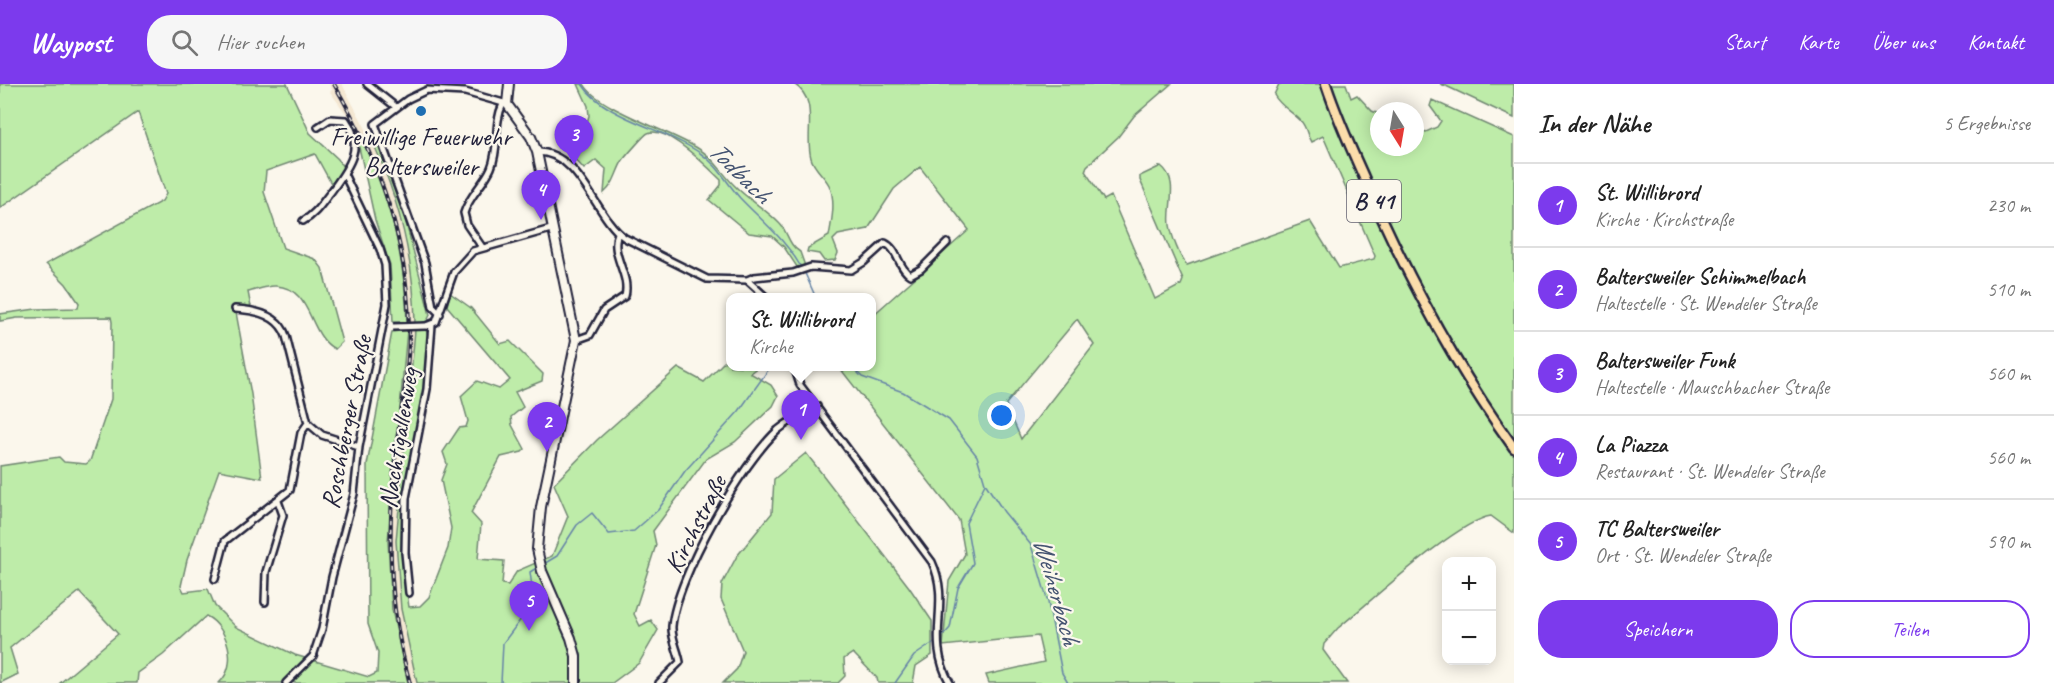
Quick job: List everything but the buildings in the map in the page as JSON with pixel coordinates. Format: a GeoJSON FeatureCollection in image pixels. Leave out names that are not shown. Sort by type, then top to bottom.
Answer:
{"type":"FeatureCollection","features":[{"type":"Feature","properties":{"kind":"highway","name":"B 41"},"geometry":{"type":"LineString","coordinates":[[1326,84],[1380,217],[1404,266],[1463,372],[1514,448]]}},
{"type":"Feature","properties":{"kind":"main road"},"geometry":{"type":"LineString","coordinates":[[509,84],[505,104],[531,137],[537,152],[551,229],[576,340],[538,526],[541,568],[571,638],[576,656],[576,683]]}},
{"type":"Feature","properties":{"kind":"street"},"geometry":{"type":"LineString","coordinates":[[367,84],[396,107]]}},
{"type":"Feature","properties":{"kind":"street"},"geometry":{"type":"LineString","coordinates":[[424,84],[427,90]]}},
{"type":"Feature","properties":{"kind":"street"},"geometry":{"type":"LineString","coordinates":[[440,314],[433,307],[425,263],[375,124],[396,107],[427,90],[465,92],[505,104],[497,118],[496,149],[491,167],[464,213],[467,225],[482,247]]}},
{"type":"Feature","properties":{"kind":"street"},"geometry":{"type":"LineString","coordinates":[[303,221],[314,214],[344,174],[353,161],[355,150],[348,123],[330,119],[318,127]]}},
{"type":"Feature","properties":{"kind":"street"},"geometry":{"type":"LineString","coordinates":[[537,152],[556,155],[575,175],[618,233],[706,279],[747,280],[816,267],[851,270],[864,262],[885,243],[891,246],[903,270],[910,275],[921,269],[947,243]]}},
{"type":"Feature","properties":{"kind":"street"},"geometry":{"type":"LineString","coordinates":[[344,174],[380,249],[385,265],[387,304],[385,327]]}},
{"type":"Feature","properties":{"kind":"street"},"geometry":{"type":"LineString","coordinates":[[429,325],[440,314],[454,272],[463,260],[482,247],[551,229]]}},
{"type":"Feature","properties":{"kind":"street"},"geometry":{"type":"LineString","coordinates":[[576,340],[590,334],[604,310],[625,296],[627,286],[616,244],[618,233]]}},
{"type":"Feature","properties":{"kind":"street"},"geometry":{"type":"LineString","coordinates":[[747,280],[762,293]]}},
{"type":"Feature","properties":{"kind":"street"},"geometry":{"type":"LineString","coordinates":[[235,309],[260,313],[283,327],[308,423],[322,435],[359,447]]}},
{"type":"Feature","properties":{"kind":"street","name":"Roschberger Straße"},"geometry":{"type":"LineString","coordinates":[[286,683],[308,662],[318,645],[332,577],[354,494],[359,447],[385,327],[429,325]]}},
{"type":"Feature","properties":{"kind":"street","name":"Nachtigallenweg"},"geometry":{"type":"LineString","coordinates":[[409,593],[405,553],[406,498],[427,389],[429,325]]}},
{"type":"Feature","properties":{"kind":"street"},"geometry":{"type":"LineString","coordinates":[[796,371],[800,385],[922,547],[936,572],[940,593],[937,648],[950,683]]}},
{"type":"Feature","properties":{"kind":"street","name":"Kirchstraße"},"geometry":{"type":"LineString","coordinates":[[659,683],[680,662],[672,631],[674,615],[687,580],[724,503],[741,475],[778,431],[818,406]]}},
{"type":"Feature","properties":{"kind":"street"},"geometry":{"type":"LineString","coordinates":[[215,579],[225,541],[290,490],[301,433],[308,423]]}},
{"type":"Feature","properties":{"kind":"street"},"geometry":{"type":"LineString","coordinates":[[265,602],[266,572],[284,515],[278,501]]}},
{"type":"Feature","properties":{"kind":"shaded area"},"geometry":{"type":"Polygon","coordinates":[[[329,84],[342,84],[374,144],[398,211],[411,269],[416,335],[398,503],[396,562],[405,633],[417,683],[408,683],[401,657],[392,610],[388,562],[389,502],[407,335],[402,270],[390,213],[380,180],[356,127],[330,92],[332,90],[329,84]]]}},
{"type":"Feature","properties":{"kind":"green space"},"geometry":{"type":"Polygon","coordinates":[[[0,84],[287,84],[310,133],[338,159],[344,169],[332,185],[315,154],[266,171],[264,192],[283,248],[315,259],[322,268],[342,342],[335,349],[326,343],[304,303],[288,289],[273,286],[248,292],[251,307],[235,307],[251,394],[262,478],[219,470],[187,560],[181,586],[184,592],[208,589],[215,606],[236,627],[295,655],[369,677],[377,673],[378,653],[368,624],[367,465],[392,332],[407,330],[388,541],[392,610],[408,683],[294,683],[291,676],[283,683],[219,683],[228,666],[228,647],[220,629],[206,616],[163,655],[138,673],[137,683],[60,683],[118,634],[79,592],[10,648],[18,674],[0,683],[0,466],[59,457],[64,462],[86,464],[90,461],[111,399],[112,322],[111,317],[17,318],[0,321],[0,314],[36,309],[78,308],[79,303],[66,284],[46,264],[162,201],[166,194],[138,112],[0,208],[0,84]]]}},
{"type":"Feature","properties":{"kind":"green space"},"geometry":{"type":"Polygon","coordinates":[[[578,84],[584,84],[592,93],[619,111],[687,142],[714,161],[739,190],[780,224],[793,246],[800,252],[805,266],[799,270],[784,247],[772,236],[749,233],[709,200],[721,185],[721,180],[687,149],[665,135],[656,132],[646,134],[623,160],[613,182],[604,193],[606,169],[596,160],[584,169],[575,159],[589,116],[588,106],[578,84]]]}},
{"type":"Feature","properties":{"kind":"green space"},"geometry":{"type":"Polygon","coordinates":[[[794,84],[1171,84],[1134,116],[1118,137],[1087,166],[1085,171],[1104,200],[1111,196],[1155,299],[1181,285],[1183,280],[1140,180],[1140,176],[1161,166],[1170,179],[1171,230],[1179,252],[1187,265],[1310,221],[1339,268],[1374,259],[1375,256],[1323,136],[1311,142],[1302,123],[1276,99],[1274,95],[1279,84],[1346,84],[1351,98],[1357,95],[1370,109],[1370,156],[1424,156],[1424,131],[1437,127],[1441,121],[1430,106],[1432,100],[1514,137],[1514,533],[1491,516],[1476,521],[1436,547],[1338,628],[1324,644],[1323,650],[1347,683],[989,683],[986,675],[1044,662],[1038,636],[943,646],[949,581],[965,554],[959,520],[842,371],[876,371],[876,312],[969,230],[920,167],[894,189],[868,229],[838,235],[833,240],[838,253],[835,260],[824,261],[819,254],[807,252],[808,248],[829,236],[833,204],[829,185],[811,158],[809,108],[802,91],[794,84]],[[1077,319],[1006,404],[1021,439],[1094,345],[1077,319]]]}},
{"type":"Feature","properties":{"kind":"green space"},"geometry":{"type":"Polygon","coordinates":[[[1440,84],[1514,84],[1514,118],[1446,86],[1440,84]]]}},
{"type":"Feature","properties":{"kind":"green space"},"geometry":{"type":"Polygon","coordinates":[[[369,134],[376,136],[405,219],[430,315],[426,323],[415,323],[411,274],[402,226],[388,179],[369,134]]]}},
{"type":"Feature","properties":{"kind":"green space"},"geometry":{"type":"Polygon","coordinates":[[[361,137],[380,181],[394,227],[403,274],[407,322],[393,322],[390,265],[375,220],[357,138],[361,137]]]}},
{"type":"Feature","properties":{"kind":"green space"},"geometry":{"type":"Polygon","coordinates":[[[450,293],[471,308],[500,344],[510,341],[543,374],[542,381],[515,392],[523,407],[511,417],[512,425],[525,449],[522,452],[501,457],[471,513],[481,524],[478,559],[504,561],[502,584],[508,585],[517,571],[552,556],[568,516],[554,484],[597,440],[678,368],[704,382],[726,360],[726,371],[753,371],[750,373],[771,385],[778,396],[773,406],[735,442],[706,459],[653,531],[656,545],[634,614],[640,626],[651,620],[658,630],[639,663],[612,683],[417,683],[401,609],[396,541],[415,330],[425,329],[429,340],[429,359],[403,497],[403,552],[409,607],[420,606],[429,597],[448,548],[451,528],[441,480],[447,464],[443,452],[459,428],[466,427],[468,421],[461,396],[477,381],[499,389],[510,380],[447,306],[450,293]]]}},
{"type":"Feature","properties":{"kind":"green space"},"geometry":{"type":"Polygon","coordinates":[[[806,453],[909,587],[932,621],[932,655],[916,666],[913,683],[878,683],[877,678],[853,653],[844,659],[845,676],[838,683],[723,683],[737,669],[743,651],[721,599],[722,584],[737,556],[772,513],[774,479],[806,453]]]}},
{"type":"Feature","properties":{"kind":"waterway","name":"Todbach"},"geometry":{"type":"LineString","coordinates":[[582,84],[592,96],[620,115],[686,144],[706,157],[740,198],[780,239],[801,267]]}},
{"type":"Feature","properties":{"kind":"waterway","name":"Todbach"},"geometry":{"type":"LineString","coordinates":[[804,271],[814,293]]}},
{"type":"Feature","properties":{"kind":"waterway"},"geometry":{"type":"LineString","coordinates":[[542,565],[557,556],[577,525],[592,513],[609,534],[634,531],[658,510],[685,471],[739,411],[767,371]]}},
{"type":"Feature","properties":{"kind":"waterway","name":"Weiherbach"},"geometry":{"type":"LineString","coordinates":[[856,371],[862,377],[903,392],[949,420],[977,456],[985,483],[1004,512],[1031,545],[1048,602],[1062,673],[1068,683]]}},
{"type":"Feature","properties":{"kind":"waterway"},"geometry":{"type":"LineString","coordinates":[[940,639],[950,628],[958,588],[973,563],[966,523],[985,484]]}},
{"type":"Feature","properties":{"kind":"waterway"},"geometry":{"type":"LineString","coordinates":[[501,683],[503,643],[534,602],[530,572],[538,567]]}},
{"type":"Feature","properties":{"kind":"waterway"},"geometry":{"type":"LineString","coordinates":[[895,683],[914,656],[936,641]]}},
{"type":"Feature","properties":{"kind":"railway"},"geometry":{"type":"LineString","coordinates":[[334,84],[378,173],[397,234],[404,266],[408,299],[409,346],[394,471],[391,563],[397,623],[410,683]]}},
{"type":"Feature","properties":{"kind":"place","name":"Freiwillige Feuerwehr Baltersweiler"},"geometry":{"type":"Point","coordinates":[421,111]}},
{"type":"Feature","properties":{"kind":"place","name":"Baltersweiler Funk"},"geometry":{"type":"Point","coordinates":[574,165]}},
{"type":"Feature","properties":{"kind":"place","name":"La Piazza"},"geometry":{"type":"Point","coordinates":[541,220]}},
{"type":"Feature","properties":{"kind":"place","name":"St. Willibrord"},"geometry":{"type":"Point","coordinates":[801,440]}},
{"type":"Feature","properties":{"kind":"place","name":"Baltersweiler Schimmelbach"},"geometry":{"type":"Point","coordinates":[547,452]}},
{"type":"Feature","properties":{"kind":"place","name":"TC Baltersweiler"},"geometry":{"type":"Point","coordinates":[529,631]}}]}
